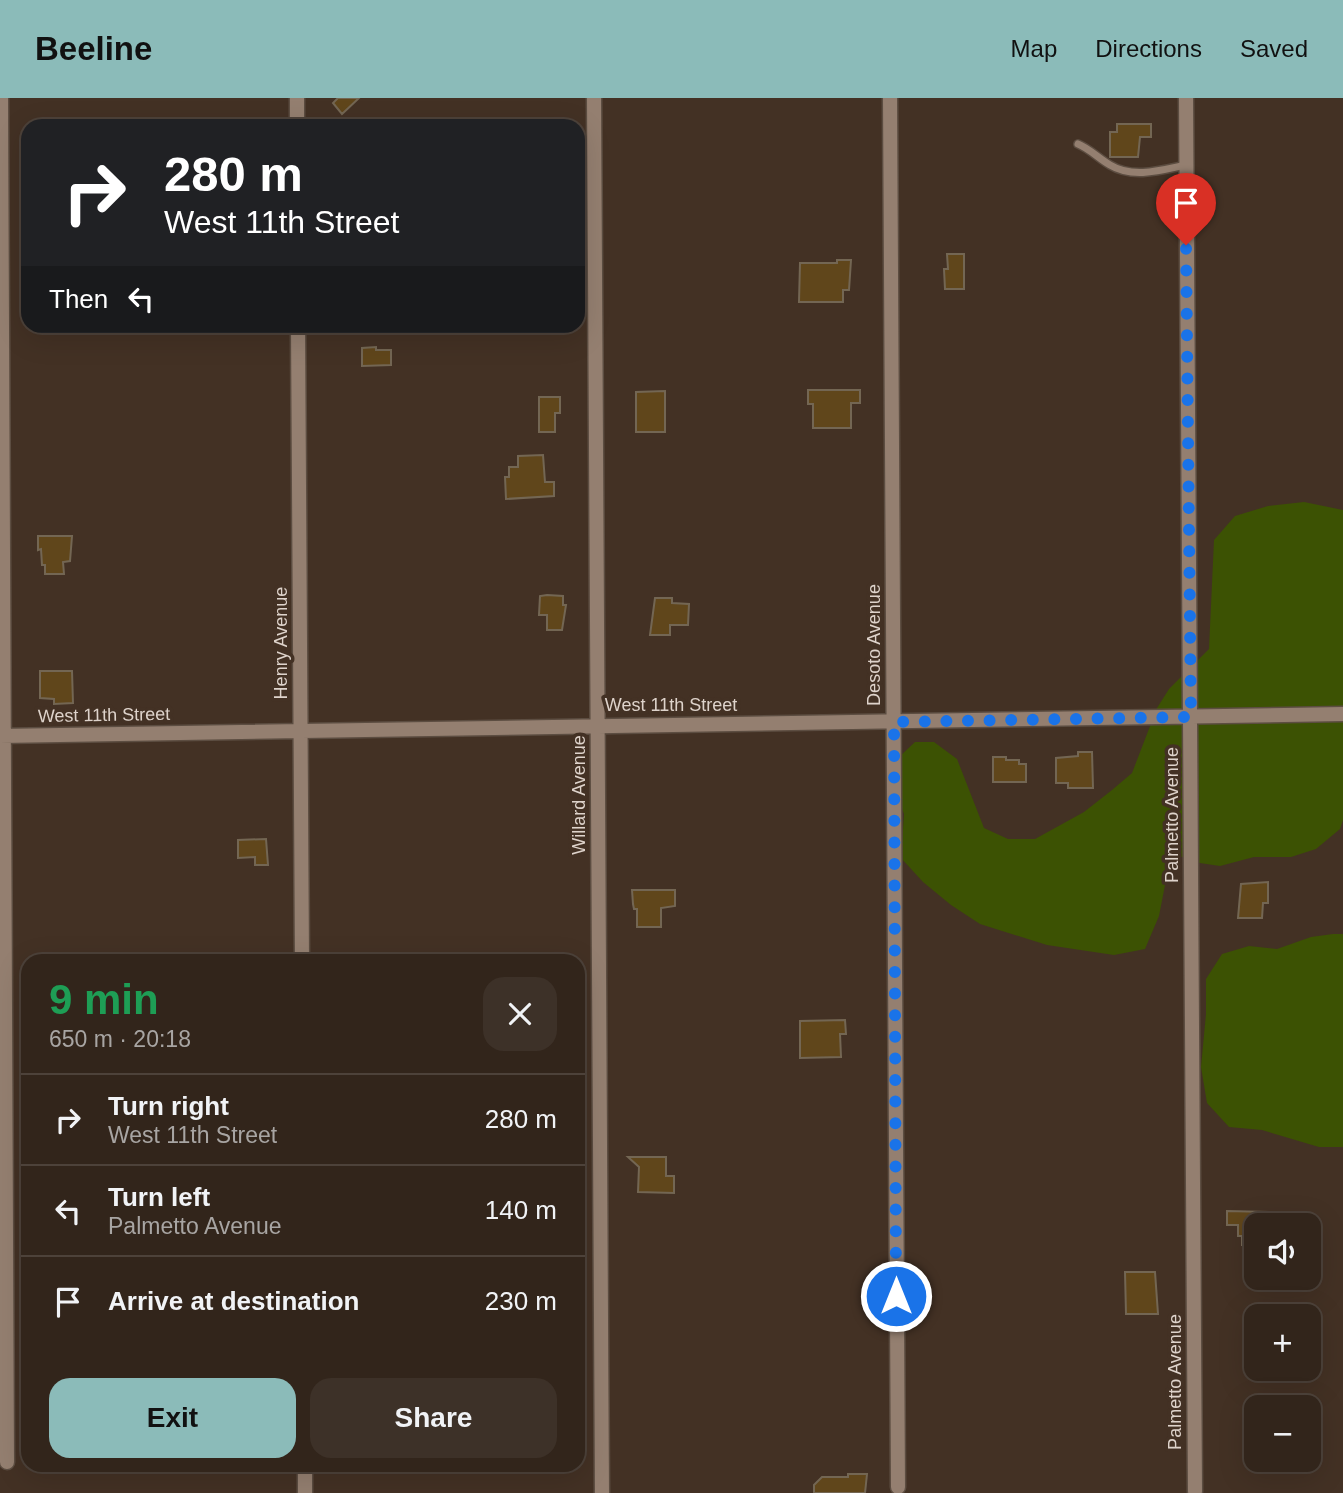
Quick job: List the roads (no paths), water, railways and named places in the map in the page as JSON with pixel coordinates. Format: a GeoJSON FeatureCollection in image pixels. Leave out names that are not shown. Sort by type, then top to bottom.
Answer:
{"type":"FeatureCollection","features":[{"type":"Feature","properties":{"kind":"street"},"geometry":{"type":"LineString","coordinates":[[1,98],[7,1462]]}},
{"type":"Feature","properties":{"kind":"street"},"geometry":{"type":"LineString","coordinates":[[297,98],[298,119]]}},
{"type":"Feature","properties":{"kind":"street","name":"Willard Avenue"},"geometry":{"type":"LineString","coordinates":[[594,98],[602,1493]]}},
{"type":"Feature","properties":{"kind":"street","name":"Desoto Avenue"},"geometry":{"type":"LineString","coordinates":[[890,98],[898,1487]]}},
{"type":"Feature","properties":{"kind":"street","name":"Palmetto Avenue"},"geometry":{"type":"LineString","coordinates":[[1186,98],[1195,1491]]}},
{"type":"Feature","properties":{"kind":"street","name":"Henry Avenue"},"geometry":{"type":"LineString","coordinates":[[299,333],[302,954]]}},
{"type":"Feature","properties":{"kind":"street","name":"West 11th Street"},"geometry":{"type":"LineString","coordinates":[[2,736],[1343,715]]}},
{"type":"Feature","properties":{"kind":"street"},"geometry":{"type":"LineString","coordinates":[[305,1472],[305,1493]]}},
{"type":"Feature","properties":{"kind":"lane"},"geometry":{"type":"LineString","coordinates":[[1078,144],[1091,150],[1112,167],[1127,171],[1149,173],[1186,165]]}}]}
